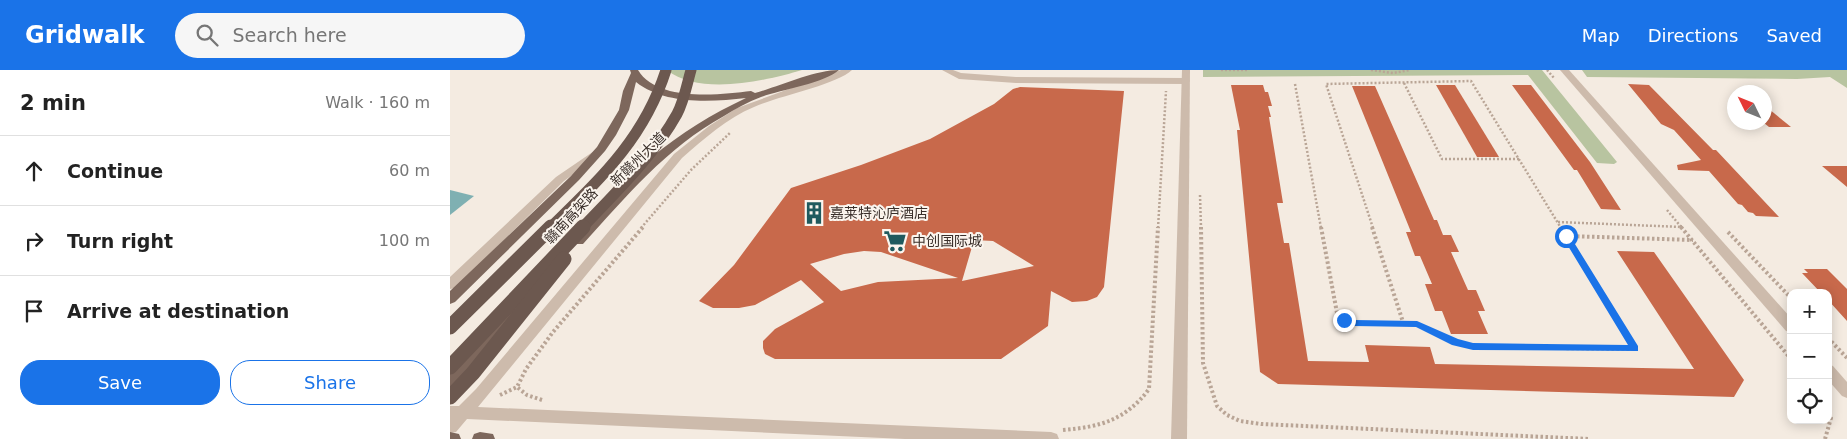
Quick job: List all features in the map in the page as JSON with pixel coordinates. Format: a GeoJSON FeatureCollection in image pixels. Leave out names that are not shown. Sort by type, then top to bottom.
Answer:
{"type":"FeatureCollection","features":[{"type":"Feature","properties":{"kind":"highway","name":"赣南高架路"},"geometry":{"type":"LineString","coordinates":[[450,327],[589,189],[622,153],[647,118],[658,97],[666,70]]}},
{"type":"Feature","properties":{"kind":"highway","name":"赣南高架路"},"geometry":{"type":"LineString","coordinates":[[450,367],[630,177],[661,138],[678,112],[691,70]]}},
{"type":"Feature","properties":{"kind":"highway"},"geometry":{"type":"LineString","coordinates":[[450,397],[473,373],[630,177]]}},
{"type":"Feature","properties":{"kind":"main road"},"geometry":{"type":"LineString","coordinates":[[635,72],[642,82],[654,89],[670,94],[691,97],[741,96],[793,86],[835,70]]}},
{"type":"Feature","properties":{"kind":"main road"},"geometry":{"type":"LineString","coordinates":[[450,299],[575,178],[600,149],[621,116],[635,72]]}},
{"type":"Feature","properties":{"kind":"main road","name":"新赣州大道"},"geometry":{"type":"LineString","coordinates":[[450,381],[641,174],[669,148],[702,124],[739,104],[758,95],[793,86]]}},
{"type":"Feature","properties":{"kind":"main road"},"geometry":{"type":"LineString","coordinates":[[480,439],[487,439]]}},
{"type":"Feature","properties":{"kind":"street"},"geometry":{"type":"LineString","coordinates":[[450,427],[456,412],[481,393],[678,156],[713,127],[737,112],[757,103],[822,82],[848,70]]}},
{"type":"Feature","properties":{"kind":"street"},"geometry":{"type":"LineString","coordinates":[[946,70],[959,76],[1016,80],[1167,80],[1186,76],[1179,439]]}},
{"type":"Feature","properties":{"kind":"street"},"geometry":{"type":"LineString","coordinates":[[1564,70],[1787,322]]}},
{"type":"Feature","properties":{"kind":"street"},"geometry":{"type":"LineString","coordinates":[[450,285],[560,179],[600,149]]}},
{"type":"Feature","properties":{"kind":"street"},"geometry":{"type":"LineString","coordinates":[[1832,375],[1847,392]]}},
{"type":"Feature","properties":{"kind":"street"},"geometry":{"type":"LineString","coordinates":[[456,412],[1056,434]]}},
{"type":"Feature","properties":{"kind":"path"},"geometry":{"type":"LineString","coordinates":[[1221,70],[1248,70]]}},
{"type":"Feature","properties":{"kind":"path"},"geometry":{"type":"LineString","coordinates":[[1371,70],[1393,73],[1410,70]]}},
{"type":"Feature","properties":{"kind":"path"},"geometry":{"type":"LineString","coordinates":[[1547,70],[1560,85]]}},
{"type":"Feature","properties":{"kind":"path"},"geometry":{"type":"LineString","coordinates":[[1056,434],[1126,413],[1140,402],[1149,389],[1167,80]]}},
{"type":"Feature","properties":{"kind":"path"},"geometry":{"type":"LineString","coordinates":[[1295,84],[1337,313],[1344,320],[1354,323],[1403,322],[1417,324],[1455,342],[1473,346],[1635,349],[1471,81],[1326,84],[1403,322]]}},
{"type":"Feature","properties":{"kind":"path"},"geometry":{"type":"LineString","coordinates":[[1404,83],[1442,159],[1519,159]]}},
{"type":"Feature","properties":{"kind":"path"},"geometry":{"type":"LineString","coordinates":[[501,394],[516,387],[526,369],[554,332],[690,170],[736,128]]}},
{"type":"Feature","properties":{"kind":"path"},"geometry":{"type":"LineString","coordinates":[[1200,187],[1202,363],[1217,406],[1227,415],[1240,421],[1261,424],[1590,439]]}},
{"type":"Feature","properties":{"kind":"path"},"geometry":{"type":"LineString","coordinates":[[1662,204],[1787,354]]}},
{"type":"Feature","properties":{"kind":"path"},"geometry":{"type":"LineString","coordinates":[[1558,222],[1704,227]]}},
{"type":"Feature","properties":{"kind":"path"},"geometry":{"type":"LineString","coordinates":[[1566,236],[1716,241]]}},
{"type":"Feature","properties":{"kind":"path"},"geometry":{"type":"LineString","coordinates":[[1832,342],[1847,358]]}},
{"type":"Feature","properties":{"kind":"path"},"geometry":{"type":"LineString","coordinates":[[516,387],[527,395],[548,401]]}},
{"type":"Feature","properties":{"kind":"path"},"geometry":{"type":"LineString","coordinates":[[1825,439],[1829,424]]}},
{"type":"Feature","properties":{"kind":"green space"},"geometry":{"type":"Polygon","coordinates":[[[667,70],[802,70],[752,82],[714,84],[697,83],[681,78],[667,70]]]}},
{"type":"Feature","properties":{"kind":"green space"},"geometry":{"type":"Polygon","coordinates":[[[1203,70],[1542,70],[1617,162],[1614,164],[1597,163],[1528,75],[1203,77],[1203,70]]]}},
{"type":"Feature","properties":{"kind":"green space"},"geometry":{"type":"Polygon","coordinates":[[[1582,70],[1847,70],[1847,88],[1830,77],[1797,79],[1587,77],[1582,70]]]}},
{"type":"Feature","properties":{"kind":"water"},"geometry":{"type":"Polygon","coordinates":[[[450,190],[474,196],[450,215],[450,190]]]}},
{"type":"Feature","properties":{"kind":"building"},"geometry":{"type":"Polygon","coordinates":[[[1628,84],[1649,85],[1713,150],[1716,150],[1779,217],[1756,216],[1748,212],[1742,205],[1738,204],[1709,171],[1678,170],[1677,165],[1701,160],[1674,130],[1661,124],[1628,84]]]}},
{"type":"Feature","properties":{"kind":"building"},"geometry":{"type":"Polygon","coordinates":[[[1231,85],[1263,85],[1265,92],[1268,92],[1272,106],[1268,106],[1271,117],[1269,117],[1283,203],[1277,203],[1284,243],[1289,243],[1308,361],[1369,362],[1365,345],[1430,347],[1435,364],[1694,369],[1617,251],[1654,252],[1744,380],[1734,397],[1278,384],[1260,372],[1237,130],[1240,130],[1231,85]]]}},
{"type":"Feature","properties":{"kind":"building"},"geometry":{"type":"Polygon","coordinates":[[[1436,85],[1455,85],[1499,157],[1477,157],[1436,85]]]}},
{"type":"Feature","properties":{"kind":"building"},"geometry":{"type":"Polygon","coordinates":[[[1512,85],[1531,85],[1590,162],[1621,210],[1601,209],[1577,170],[1574,170],[1512,85]]]}},
{"type":"Feature","properties":{"kind":"building"},"geometry":{"type":"Polygon","coordinates":[[[1352,86],[1375,86],[1434,220],[1437,220],[1443,235],[1451,235],[1459,252],[1451,252],[1468,290],[1476,290],[1485,311],[1478,311],[1488,334],[1451,334],[1442,311],[1435,311],[1425,284],[1432,284],[1420,256],[1415,256],[1406,232],[1411,232],[1352,86]]]}},
{"type":"Feature","properties":{"kind":"building"},"geometry":{"type":"Polygon","coordinates":[[[1020,87],[1124,91],[1104,287],[1097,297],[1087,301],[1072,302],[1051,291],[1048,326],[1001,359],[775,359],[765,354],[763,341],[775,329],[824,302],[801,280],[755,305],[739,308],[713,308],[699,301],[734,265],[791,188],[861,165],[930,139],[994,104],[1013,89],[1020,87]],[[974,240],[962,281],[1034,266],[993,241],[974,240]],[[864,251],[844,254],[810,264],[841,291],[878,282],[958,278],[881,252],[864,251]]]}},
{"type":"Feature","properties":{"kind":"building"},"geometry":{"type":"Polygon","coordinates":[[[1772,112],[1791,127],[1772,127],[1772,112]]]}},
{"type":"Feature","properties":{"kind":"building"},"geometry":{"type":"Polygon","coordinates":[[[1822,166],[1847,166],[1847,187],[1822,166]]]}},
{"type":"Feature","properties":{"kind":"building"},"geometry":{"type":"Polygon","coordinates":[[[1804,269],[1827,269],[1847,289],[1847,321],[1832,304],[1832,289],[1817,289],[1802,273],[1808,273],[1804,269]]]}},
{"type":"Feature","properties":{"kind":"place","name":"嘉莱特沁庐酒店"},"geometry":{"type":"Point","coordinates":[814,213]}},
{"type":"Feature","properties":{"kind":"place","name":"中创国际城"},"geometry":{"type":"Point","coordinates":[895,241]}},
{"type":"Feature","properties":{"kind":"route"},"geometry":{"type":"LineString","coordinates":[[1344,320],[1354,323],[1403,322],[1417,324],[1455,342],[1473,346],[1635,349],[1566,236]]}}]}
